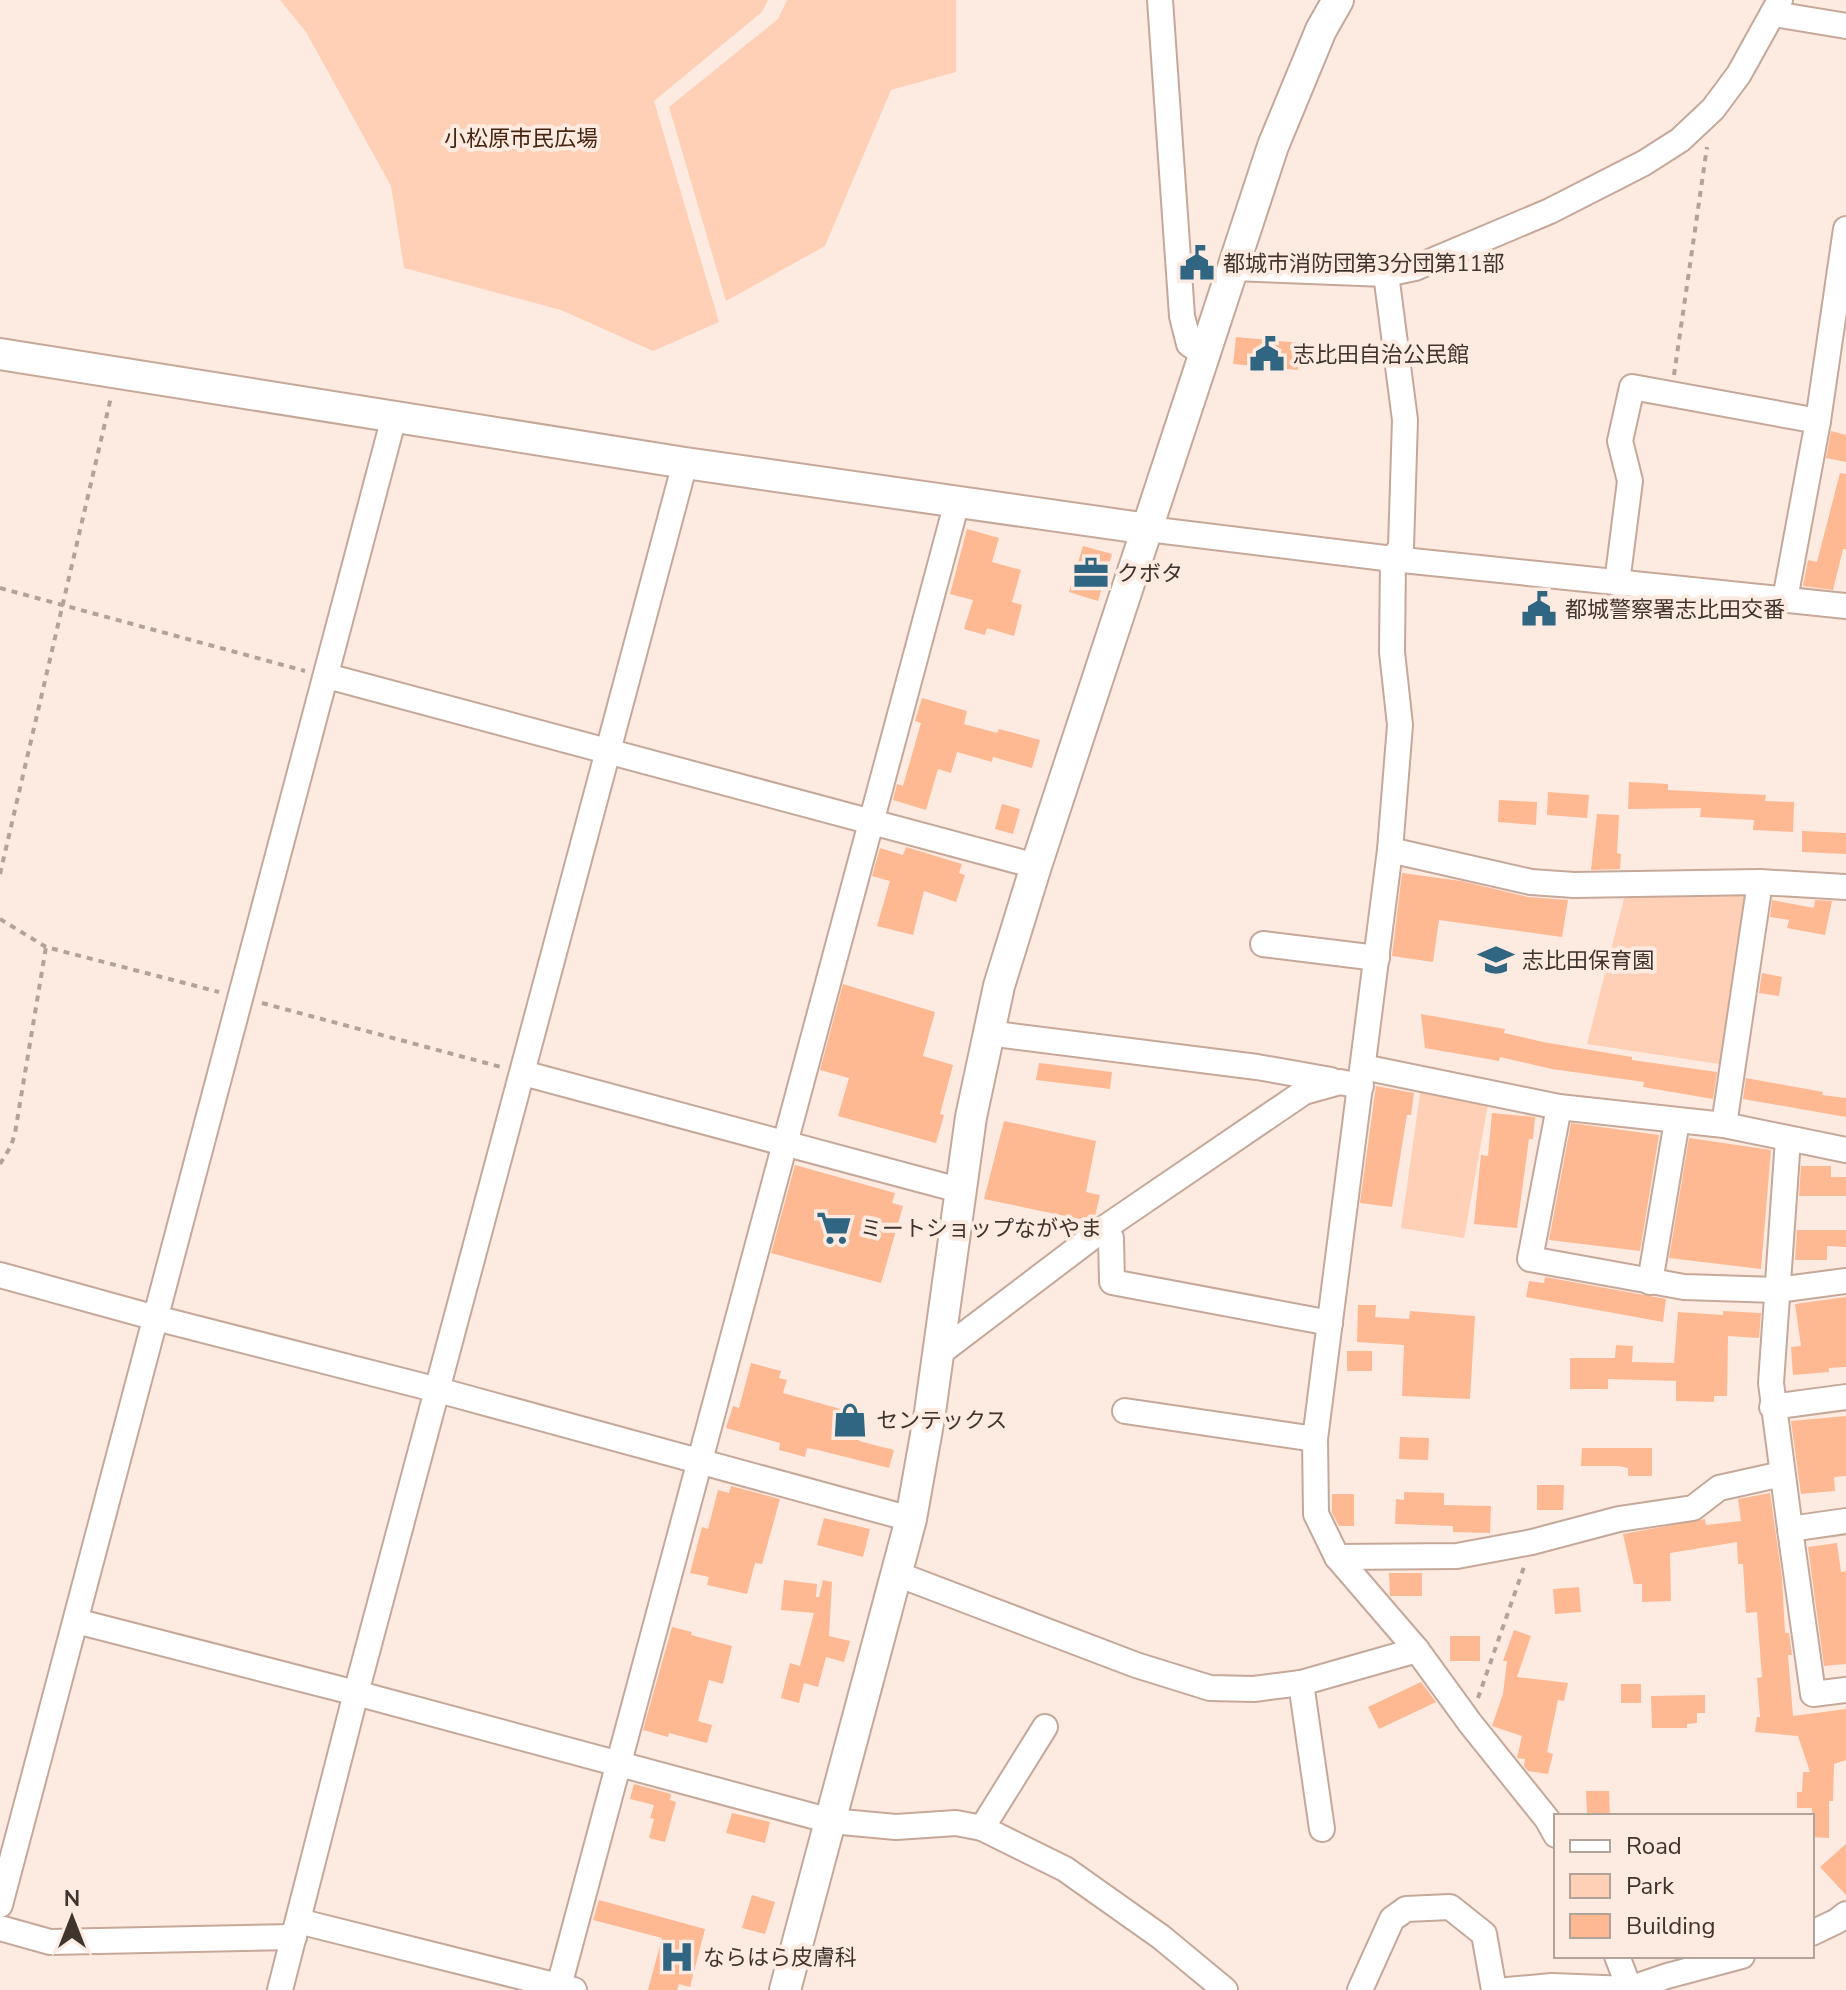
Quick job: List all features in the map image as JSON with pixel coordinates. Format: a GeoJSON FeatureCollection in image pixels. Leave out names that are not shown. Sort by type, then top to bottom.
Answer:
{"type":"FeatureCollection","features":[{"type":"Feature","properties":{"kind":"street"},"geometry":{"type":"LineString","coordinates":[[1160,0],[1182,316],[1189,344],[1204,354]]}},
{"type":"Feature","properties":{"kind":"street"},"geometry":{"type":"LineString","coordinates":[[785,1990],[911,1519],[959,1190],[999,986],[1273,146],[1321,30],[1338,0]]}},
{"type":"Feature","properties":{"kind":"street"},"geometry":{"type":"LineString","coordinates":[[1233,268],[1386,274],[1415,268],[1550,211],[1680,140],[1713,109],[1739,74],[1777,7],[1846,26]]}},
{"type":"Feature","properties":{"kind":"street"},"geometry":{"type":"LineString","coordinates":[[1785,599],[1818,421],[1846,229]]}},
{"type":"Feature","properties":{"kind":"street"},"geometry":{"type":"LineString","coordinates":[[1386,274],[1405,420],[1401,547],[1393,559],[1392,652],[1400,725],[1390,850],[1377,958],[1355,1078],[1315,1439],[1316,1514],[1337,1557],[1417,1650],[1554,1831]]}},
{"type":"Feature","properties":{"kind":"street"},"geometry":{"type":"LineString","coordinates":[[0,354],[685,463],[1148,529],[1393,559],[1846,606]]}},
{"type":"Feature","properties":{"kind":"street"},"geometry":{"type":"LineString","coordinates":[[1617,583],[1630,481],[1620,441],[1632,387],[1818,421]]}},
{"type":"Feature","properties":{"kind":"street"},"geometry":{"type":"LineString","coordinates":[[0,1905],[394,417]]}},
{"type":"Feature","properties":{"kind":"street"},"geometry":{"type":"LineString","coordinates":[[280,1990],[356,1693],[610,753],[685,463]]}},
{"type":"Feature","properties":{"kind":"street"},"geometry":{"type":"LineString","coordinates":[[0,1928],[50,1942],[296,1929],[490,1980],[566,1988],[618,1766],[957,502]]}},
{"type":"Feature","properties":{"kind":"street"},"geometry":{"type":"LineString","coordinates":[[327,676],[1036,866]]}},
{"type":"Feature","properties":{"kind":"street"},"geometry":{"type":"LineString","coordinates":[[1390,850],[1531,882],[1574,885],[1760,882],[1846,887]]}},
{"type":"Feature","properties":{"kind":"street"},"geometry":{"type":"LineString","coordinates":[[1724,1125],[1760,882]]}},
{"type":"Feature","properties":{"kind":"street"},"geometry":{"type":"LineString","coordinates":[[1263,944],[1377,958]]}},
{"type":"Feature","properties":{"kind":"street"},"geometry":{"type":"LineString","coordinates":[[988,1033],[1355,1078],[1559,1107],[1724,1125],[1846,1150]]}},
{"type":"Feature","properties":{"kind":"street"},"geometry":{"type":"LineString","coordinates":[[523,1073],[959,1190]]}},
{"type":"Feature","properties":{"kind":"street"},"geometry":{"type":"LineString","coordinates":[[937,1355],[1103,1229],[1304,1092],[1355,1078]]}},
{"type":"Feature","properties":{"kind":"street"},"geometry":{"type":"LineString","coordinates":[[1559,1107],[1530,1259],[1684,1287],[1777,1290],[1846,1281]]}},
{"type":"Feature","properties":{"kind":"street"},"geometry":{"type":"LineString","coordinates":[[1650,1282],[1677,1121]]}},
{"type":"Feature","properties":{"kind":"street"},"geometry":{"type":"LineString","coordinates":[[1788,1139],[1771,1383],[1772,1407],[1813,1694],[1846,1690]]}},
{"type":"Feature","properties":{"kind":"street"},"geometry":{"type":"LineString","coordinates":[[1103,1229],[1111,1238],[1112,1282],[1330,1323]]}},
{"type":"Feature","properties":{"kind":"street"},"geometry":{"type":"LineString","coordinates":[[0,1275],[911,1519]]}},
{"type":"Feature","properties":{"kind":"street"},"geometry":{"type":"LineString","coordinates":[[1772,1407],[1846,1397]]}},
{"type":"Feature","properties":{"kind":"street"},"geometry":{"type":"LineString","coordinates":[[1125,1411],[1315,1439]]}},
{"type":"Feature","properties":{"kind":"street"},"geometry":{"type":"LineString","coordinates":[[1337,1557],[1457,1556],[1532,1542],[1619,1519],[1693,1508],[1719,1488],[1782,1474]]}},
{"type":"Feature","properties":{"kind":"street"},"geometry":{"type":"LineString","coordinates":[[1790,1529],[1846,1521]]}},
{"type":"Feature","properties":{"kind":"street"},"geometry":{"type":"LineString","coordinates":[[897,1574],[1136,1665],[1210,1688],[1254,1689],[1301,1683],[1417,1650]]}},
{"type":"Feature","properties":{"kind":"street"},"geometry":{"type":"LineString","coordinates":[[76,1621],[831,1821],[896,1827],[956,1823],[982,1828],[1065,1869],[1161,1937],[1225,1990]]}},
{"type":"Feature","properties":{"kind":"street"},"geometry":{"type":"LineString","coordinates":[[1301,1683],[1322,1829]]}},
{"type":"Feature","properties":{"kind":"street"},"geometry":{"type":"LineString","coordinates":[[982,1828],[1045,1727]]}},
{"type":"Feature","properties":{"kind":"street"},"geometry":{"type":"LineString","coordinates":[[1360,1990],[1392,1919],[1406,1909],[1450,1907],[1484,1934],[1494,1990]]}},
{"type":"Feature","properties":{"kind":"street"},"geometry":{"type":"LineString","coordinates":[[1814,1932],[1846,1914]]}},
{"type":"Feature","properties":{"kind":"street"},"geometry":{"type":"LineString","coordinates":[[1618,1958],[1630,1990]]}},
{"type":"Feature","properties":{"kind":"street"},"geometry":{"type":"LineString","coordinates":[[1507,1990],[1552,1986],[1630,1990],[1667,1976],[1734,1958]]}},
{"type":"Feature","properties":{"kind":"path"},"geometry":{"type":"LineString","coordinates":[[1672,395],[1713,109]]}},
{"type":"Feature","properties":{"kind":"path"},"geometry":{"type":"LineString","coordinates":[[0,874],[117,373]]}},
{"type":"Feature","properties":{"kind":"path"},"geometry":{"type":"LineString","coordinates":[[0,588],[327,676]]}},
{"type":"Feature","properties":{"kind":"path"},"geometry":{"type":"LineString","coordinates":[[1,1161],[15,1133],[46,947]]}},
{"type":"Feature","properties":{"kind":"path"},"geometry":{"type":"LineString","coordinates":[[1470,1723],[1532,1542]]}},
{"type":"Feature","properties":{"kind":"green space","name":"小松原市民広場"},"geometry":{"type":"Polygon","coordinates":[[[280,0],[768,0],[762,12],[654,101],[719,322],[653,351],[561,310],[404,268],[391,186],[306,32],[280,0]]]}},
{"type":"Feature","properties":{"kind":"green space"},"geometry":{"type":"Polygon","coordinates":[[[787,0],[956,0],[956,72],[891,90],[825,246],[726,301],[669,107],[778,19],[787,0]]]}},
{"type":"Feature","properties":{"kind":"green space"},"geometry":{"type":"Polygon","coordinates":[[[1747,888],[1726,1065],[1587,1044],[1626,891],[1747,888]]]}},
{"type":"Feature","properties":{"kind":"green space"},"geometry":{"type":"Polygon","coordinates":[[[1421,1087],[1488,1104],[1464,1238],[1401,1228],[1421,1087]]]}},
{"type":"Feature","properties":{"kind":"building","name":"志比田自治公民館"},"geometry":{"type":"Polygon","coordinates":[[[1236,337],[1301,343],[1298,370],[1233,364],[1236,337]]]}},
{"type":"Feature","properties":{"kind":"building"},"geometry":{"type":"Polygon","coordinates":[[[1831,431],[1846,435],[1846,462],[1826,458],[1831,431]]]}},
{"type":"Feature","properties":{"kind":"building"},"geometry":{"type":"Polygon","coordinates":[[[1840,473],[1846,474],[1846,549],[1843,549],[1833,590],[1803,586],[1808,560],[1817,562],[1840,473]]]}},
{"type":"Feature","properties":{"kind":"building"},"geometry":{"type":"Polygon","coordinates":[[[967,529],[999,538],[992,562],[1021,570],[1012,602],[1022,605],[1014,636],[987,628],[985,635],[964,629],[973,600],[950,594],[967,529]]]}},
{"type":"Feature","properties":{"kind":"building","name":"クボタ"},"geometry":{"type":"Polygon","coordinates":[[[1083,546],[1112,554],[1098,601],[1069,592],[1083,546]]]}},
{"type":"Feature","properties":{"kind":"building"},"geometry":{"type":"Polygon","coordinates":[[[922,698],[967,711],[964,724],[1040,740],[1032,768],[993,757],[992,762],[957,752],[951,773],[938,769],[926,810],[893,800],[897,784],[903,786],[921,723],[915,721],[922,698]]]}},
{"type":"Feature","properties":{"kind":"building"},"geometry":{"type":"Polygon","coordinates":[[[1629,782],[1668,784],[1668,790],[1766,795],[1765,801],[1794,802],[1793,832],[1753,830],[1754,820],[1700,817],[1701,808],[1628,809],[1629,782]]]}},
{"type":"Feature","properties":{"kind":"building"},"geometry":{"type":"Polygon","coordinates":[[[1548,792],[1589,795],[1587,818],[1547,815],[1548,792]]]}},
{"type":"Feature","properties":{"kind":"building"},"geometry":{"type":"Polygon","coordinates":[[[1499,800],[1537,802],[1536,825],[1498,822],[1499,800]]]}},
{"type":"Feature","properties":{"kind":"building"},"geometry":{"type":"Polygon","coordinates":[[[1002,804],[1020,809],[1013,834],[995,829],[1002,804]]]}},
{"type":"Feature","properties":{"kind":"building"},"geometry":{"type":"Polygon","coordinates":[[[1597,814],[1619,815],[1617,853],[1621,854],[1620,869],[1591,870],[1597,814]]]}},
{"type":"Feature","properties":{"kind":"building"},"geometry":{"type":"Polygon","coordinates":[[[1802,831],[1846,833],[1846,854],[1802,852],[1802,831]]]}},
{"type":"Feature","properties":{"kind":"building"},"geometry":{"type":"Polygon","coordinates":[[[906,847],[962,864],[959,873],[965,875],[956,902],[924,891],[913,935],[877,926],[890,881],[872,876],[880,848],[903,855],[906,847]]]}},
{"type":"Feature","properties":{"kind":"building"},"geometry":{"type":"Polygon","coordinates":[[[1402,873],[1461,881],[1528,897],[1568,900],[1562,937],[1439,920],[1433,962],[1392,956],[1402,873]]]}},
{"type":"Feature","properties":{"kind":"building"},"geometry":{"type":"Polygon","coordinates":[[[1772,900],[1814,908],[1815,900],[1832,901],[1825,935],[1787,928],[1789,920],[1770,917],[1772,900]]]}},
{"type":"Feature","properties":{"kind":"building"},"geometry":{"type":"Polygon","coordinates":[[[1762,973],[1782,977],[1779,996],[1759,993],[1762,973]]]}},
{"type":"Feature","properties":{"kind":"building"},"geometry":{"type":"Polygon","coordinates":[[[843,984],[935,1012],[923,1056],[953,1065],[936,1143],[838,1116],[849,1078],[820,1070],[843,984]]]}},
{"type":"Feature","properties":{"kind":"building"},"geometry":{"type":"Polygon","coordinates":[[[1421,1014],[1505,1029],[1504,1033],[1632,1057],[1632,1060],[1717,1072],[1713,1099],[1643,1087],[1644,1082],[1552,1069],[1500,1057],[1499,1061],[1425,1048],[1421,1014]]]}},
{"type":"Feature","properties":{"kind":"building"},"geometry":{"type":"Polygon","coordinates":[[[1039,1063],[1112,1072],[1110,1089],[1036,1080],[1039,1063]]]}},
{"type":"Feature","properties":{"kind":"building"},"geometry":{"type":"Polygon","coordinates":[[[1746,1078],[1846,1098],[1846,1117],[1743,1099],[1746,1078]]]}},
{"type":"Feature","properties":{"kind":"building"},"geometry":{"type":"Polygon","coordinates":[[[1376,1086],[1414,1093],[1411,1115],[1407,1115],[1392,1207],[1360,1203],[1376,1086]]]}},
{"type":"Feature","properties":{"kind":"building"},"geometry":{"type":"Polygon","coordinates":[[[1492,1113],[1535,1117],[1533,1139],[1529,1139],[1517,1228],[1474,1224],[1481,1155],[1488,1156],[1492,1113]]]}},
{"type":"Feature","properties":{"kind":"building"},"geometry":{"type":"Polygon","coordinates":[[[1004,1121],[1096,1141],[1086,1192],[1100,1195],[1095,1216],[1089,1221],[984,1199],[1004,1121]]]}},
{"type":"Feature","properties":{"kind":"building"},"geometry":{"type":"Polygon","coordinates":[[[1571,1123],[1659,1135],[1640,1251],[1549,1240],[1571,1123]]]}},
{"type":"Feature","properties":{"kind":"building"},"geometry":{"type":"Polygon","coordinates":[[[1689,1138],[1771,1150],[1761,1269],[1669,1258],[1689,1138]]]}},
{"type":"Feature","properties":{"kind":"building","name":"ミートショップながやま"},"geometry":{"type":"Polygon","coordinates":[[[795,1165],[895,1193],[892,1203],[903,1206],[881,1283],[771,1253],[795,1165]]]}},
{"type":"Feature","properties":{"kind":"building"},"geometry":{"type":"Polygon","coordinates":[[[1801,1166],[1831,1166],[1831,1177],[1846,1177],[1846,1196],[1799,1196],[1801,1166]]]}},
{"type":"Feature","properties":{"kind":"building"},"geometry":{"type":"Polygon","coordinates":[[[1797,1230],[1846,1230],[1846,1247],[1827,1246],[1827,1260],[1795,1260],[1797,1230]]]}},
{"type":"Feature","properties":{"kind":"building"},"geometry":{"type":"Polygon","coordinates":[[[1545,1277],[1666,1299],[1663,1322],[1526,1297],[1529,1281],[1544,1283],[1545,1277]]]}},
{"type":"Feature","properties":{"kind":"building"},"geometry":{"type":"Polygon","coordinates":[[[1846,1297],[1846,1367],[1829,1368],[1829,1372],[1793,1375],[1791,1347],[1801,1346],[1795,1304],[1846,1297]]]}},
{"type":"Feature","properties":{"kind":"building"},"geometry":{"type":"Polygon","coordinates":[[[1358,1305],[1376,1305],[1375,1317],[1409,1319],[1410,1311],[1475,1316],[1470,1399],[1402,1396],[1404,1345],[1357,1342],[1358,1305]]]}},
{"type":"Feature","properties":{"kind":"building"},"geometry":{"type":"Polygon","coordinates":[[[1723,1311],[1761,1313],[1759,1338],[1728,1336],[1727,1396],[1714,1396],[1714,1402],[1676,1401],[1676,1381],[1608,1379],[1608,1389],[1570,1389],[1570,1358],[1615,1358],[1616,1345],[1633,1346],[1632,1362],[1674,1363],[1678,1312],[1723,1315],[1723,1311]]]}},
{"type":"Feature","properties":{"kind":"building"},"geometry":{"type":"Polygon","coordinates":[[[1347,1351],[1372,1351],[1372,1371],[1347,1371],[1347,1351]]]}},
{"type":"Feature","properties":{"kind":"building"},"geometry":{"type":"Polygon","coordinates":[[[751,1363],[781,1371],[779,1378],[787,1380],[783,1393],[866,1416],[859,1441],[894,1450],[889,1468],[807,1448],[805,1457],[779,1450],[780,1443],[726,1428],[733,1406],[739,1408],[751,1363]]]}},
{"type":"Feature","properties":{"kind":"building"},"geometry":{"type":"Polygon","coordinates":[[[1846,1416],[1846,1476],[1834,1477],[1835,1491],[1801,1494],[1791,1421],[1846,1416]]]}},
{"type":"Feature","properties":{"kind":"building"},"geometry":{"type":"Polygon","coordinates":[[[1400,1437],[1429,1438],[1428,1460],[1399,1459],[1400,1437]]]}},
{"type":"Feature","properties":{"kind":"building"},"geometry":{"type":"Polygon","coordinates":[[[1582,1448],[1652,1448],[1652,1476],[1628,1476],[1628,1468],[1619,1466],[1581,1466],[1582,1448]]]}},
{"type":"Feature","properties":{"kind":"building"},"geometry":{"type":"Polygon","coordinates":[[[1537,1485],[1564,1485],[1563,1510],[1537,1510],[1537,1485]]]}},
{"type":"Feature","properties":{"kind":"building"},"geometry":{"type":"Polygon","coordinates":[[[731,1486],[780,1499],[762,1564],[755,1563],[747,1594],[707,1585],[709,1577],[690,1573],[702,1527],[708,1529],[718,1490],[729,1493],[731,1486]]]}},
{"type":"Feature","properties":{"kind":"building"},"geometry":{"type":"Polygon","coordinates":[[[1404,1492],[1444,1493],[1444,1505],[1491,1506],[1490,1533],[1453,1532],[1453,1526],[1395,1524],[1396,1499],[1404,1500],[1404,1492]]]}},
{"type":"Feature","properties":{"kind":"building"},"geometry":{"type":"Polygon","coordinates":[[[1770,1493],[1782,1578],[1785,1633],[1789,1633],[1792,1655],[1788,1655],[1793,1716],[1846,1709],[1846,1760],[1834,1764],[1833,1801],[1829,1801],[1829,1838],[1814,1837],[1812,1808],[1797,1808],[1797,1792],[1802,1792],[1803,1772],[1810,1772],[1798,1736],[1755,1732],[1757,1717],[1760,1717],[1757,1678],[1762,1677],[1757,1612],[1746,1613],[1743,1564],[1738,1564],[1737,1542],[1670,1553],[1671,1601],[1642,1602],[1642,1584],[1634,1584],[1623,1534],[1705,1519],[1706,1525],[1741,1521],[1738,1499],[1770,1493]]]}},
{"type":"Feature","properties":{"kind":"building"},"geometry":{"type":"Polygon","coordinates":[[[1332,1494],[1354,1494],[1354,1526],[1339,1526],[1332,1513],[1332,1494]]]}},
{"type":"Feature","properties":{"kind":"building"},"geometry":{"type":"Polygon","coordinates":[[[824,1518],[870,1529],[863,1557],[817,1545],[824,1518]]]}},
{"type":"Feature","properties":{"kind":"building"},"geometry":{"type":"Polygon","coordinates":[[[1837,1543],[1841,1572],[1846,1571],[1846,1664],[1824,1666],[1808,1547],[1837,1543]]]}},
{"type":"Feature","properties":{"kind":"building"},"geometry":{"type":"Polygon","coordinates":[[[1389,1573],[1422,1573],[1422,1596],[1390,1596],[1389,1573]]]}},
{"type":"Feature","properties":{"kind":"building"},"geometry":{"type":"Polygon","coordinates":[[[784,1580],[817,1584],[816,1597],[819,1597],[823,1580],[832,1582],[829,1636],[850,1641],[844,1662],[826,1657],[818,1687],[804,1683],[799,1703],[781,1698],[790,1663],[800,1666],[814,1613],[781,1610],[784,1580]]]}},
{"type":"Feature","properties":{"kind":"building"},"geometry":{"type":"Polygon","coordinates":[[[1579,1587],[1581,1612],[1555,1614],[1553,1589],[1579,1587]]]}},
{"type":"Feature","properties":{"kind":"building"},"geometry":{"type":"Polygon","coordinates":[[[672,1627],[732,1646],[723,1684],[709,1680],[698,1721],[712,1725],[707,1743],[643,1730],[672,1627]]]}},
{"type":"Feature","properties":{"kind":"building"},"geometry":{"type":"Polygon","coordinates":[[[1514,1630],[1531,1636],[1517,1677],[1568,1683],[1564,1701],[1558,1700],[1547,1752],[1553,1754],[1548,1774],[1528,1771],[1524,1766],[1525,1759],[1517,1758],[1522,1736],[1492,1726],[1503,1694],[1507,1661],[1503,1661],[1514,1630]]]}},
{"type":"Feature","properties":{"kind":"building"},"geometry":{"type":"Polygon","coordinates":[[[1450,1636],[1480,1636],[1480,1661],[1450,1661],[1450,1636]]]}},
{"type":"Feature","properties":{"kind":"building"},"geometry":{"type":"Polygon","coordinates":[[[1421,1682],[1436,1702],[1379,1729],[1368,1707],[1421,1682]]]}},
{"type":"Feature","properties":{"kind":"building"},"geometry":{"type":"Polygon","coordinates":[[[1621,1684],[1641,1684],[1641,1703],[1621,1703],[1621,1684]]]}},
{"type":"Feature","properties":{"kind":"building"},"geometry":{"type":"Polygon","coordinates":[[[1705,1695],[1705,1713],[1697,1713],[1697,1723],[1687,1724],[1687,1728],[1652,1728],[1651,1696],[1705,1695]]]}},
{"type":"Feature","properties":{"kind":"building"},"geometry":{"type":"Polygon","coordinates":[[[634,1784],[671,1794],[670,1800],[676,1802],[665,1842],[649,1838],[654,1805],[630,1799],[634,1784]]]}},
{"type":"Feature","properties":{"kind":"building"},"geometry":{"type":"Polygon","coordinates":[[[1586,1791],[1609,1791],[1610,1814],[1587,1814],[1586,1791]]]}},
{"type":"Feature","properties":{"kind":"building"},"geometry":{"type":"Polygon","coordinates":[[[732,1813],[770,1822],[765,1843],[726,1833],[732,1813]]]}},
{"type":"Feature","properties":{"kind":"building"},"geometry":{"type":"Polygon","coordinates":[[[1846,1844],[1846,1895],[1820,1867],[1846,1844]]]}},
{"type":"Feature","properties":{"kind":"building"},"geometry":{"type":"Polygon","coordinates":[[[752,1895],[775,1902],[765,1934],[742,1928],[752,1895]]]}},
{"type":"Feature","properties":{"kind":"building","name":"ならはら皮膚科"},"geometry":{"type":"Polygon","coordinates":[[[599,1900],[705,1929],[690,1987],[679,1984],[677,1990],[648,1990],[662,1938],[593,1920],[599,1900]]]}},
{"type":"Feature","properties":{"kind":"place","name":"都城市消防団第3分団第11部"},"geometry":{"type":"Point","coordinates":[1197,263]}},
{"type":"Feature","properties":{"kind":"place","name":"志比田自治公民館"},"geometry":{"type":"Point","coordinates":[1267,354]}},
{"type":"Feature","properties":{"kind":"place","name":"クボタ"},"geometry":{"type":"Point","coordinates":[1091,573]}},
{"type":"Feature","properties":{"kind":"place","name":"都城警察署志比田交番"},"geometry":{"type":"Point","coordinates":[1539,609]}},
{"type":"Feature","properties":{"kind":"place","name":"志比田保育園"},"geometry":{"type":"Point","coordinates":[1496,960]}},
{"type":"Feature","properties":{"kind":"place","name":"ミートショップながやま"},"geometry":{"type":"Point","coordinates":[834,1228]}},
{"type":"Feature","properties":{"kind":"place","name":"センテックス"},"geometry":{"type":"Point","coordinates":[850,1420]}},
{"type":"Feature","properties":{"kind":"place","name":"ならはら皮膚科"},"geometry":{"type":"Point","coordinates":[677,1957]}}]}
